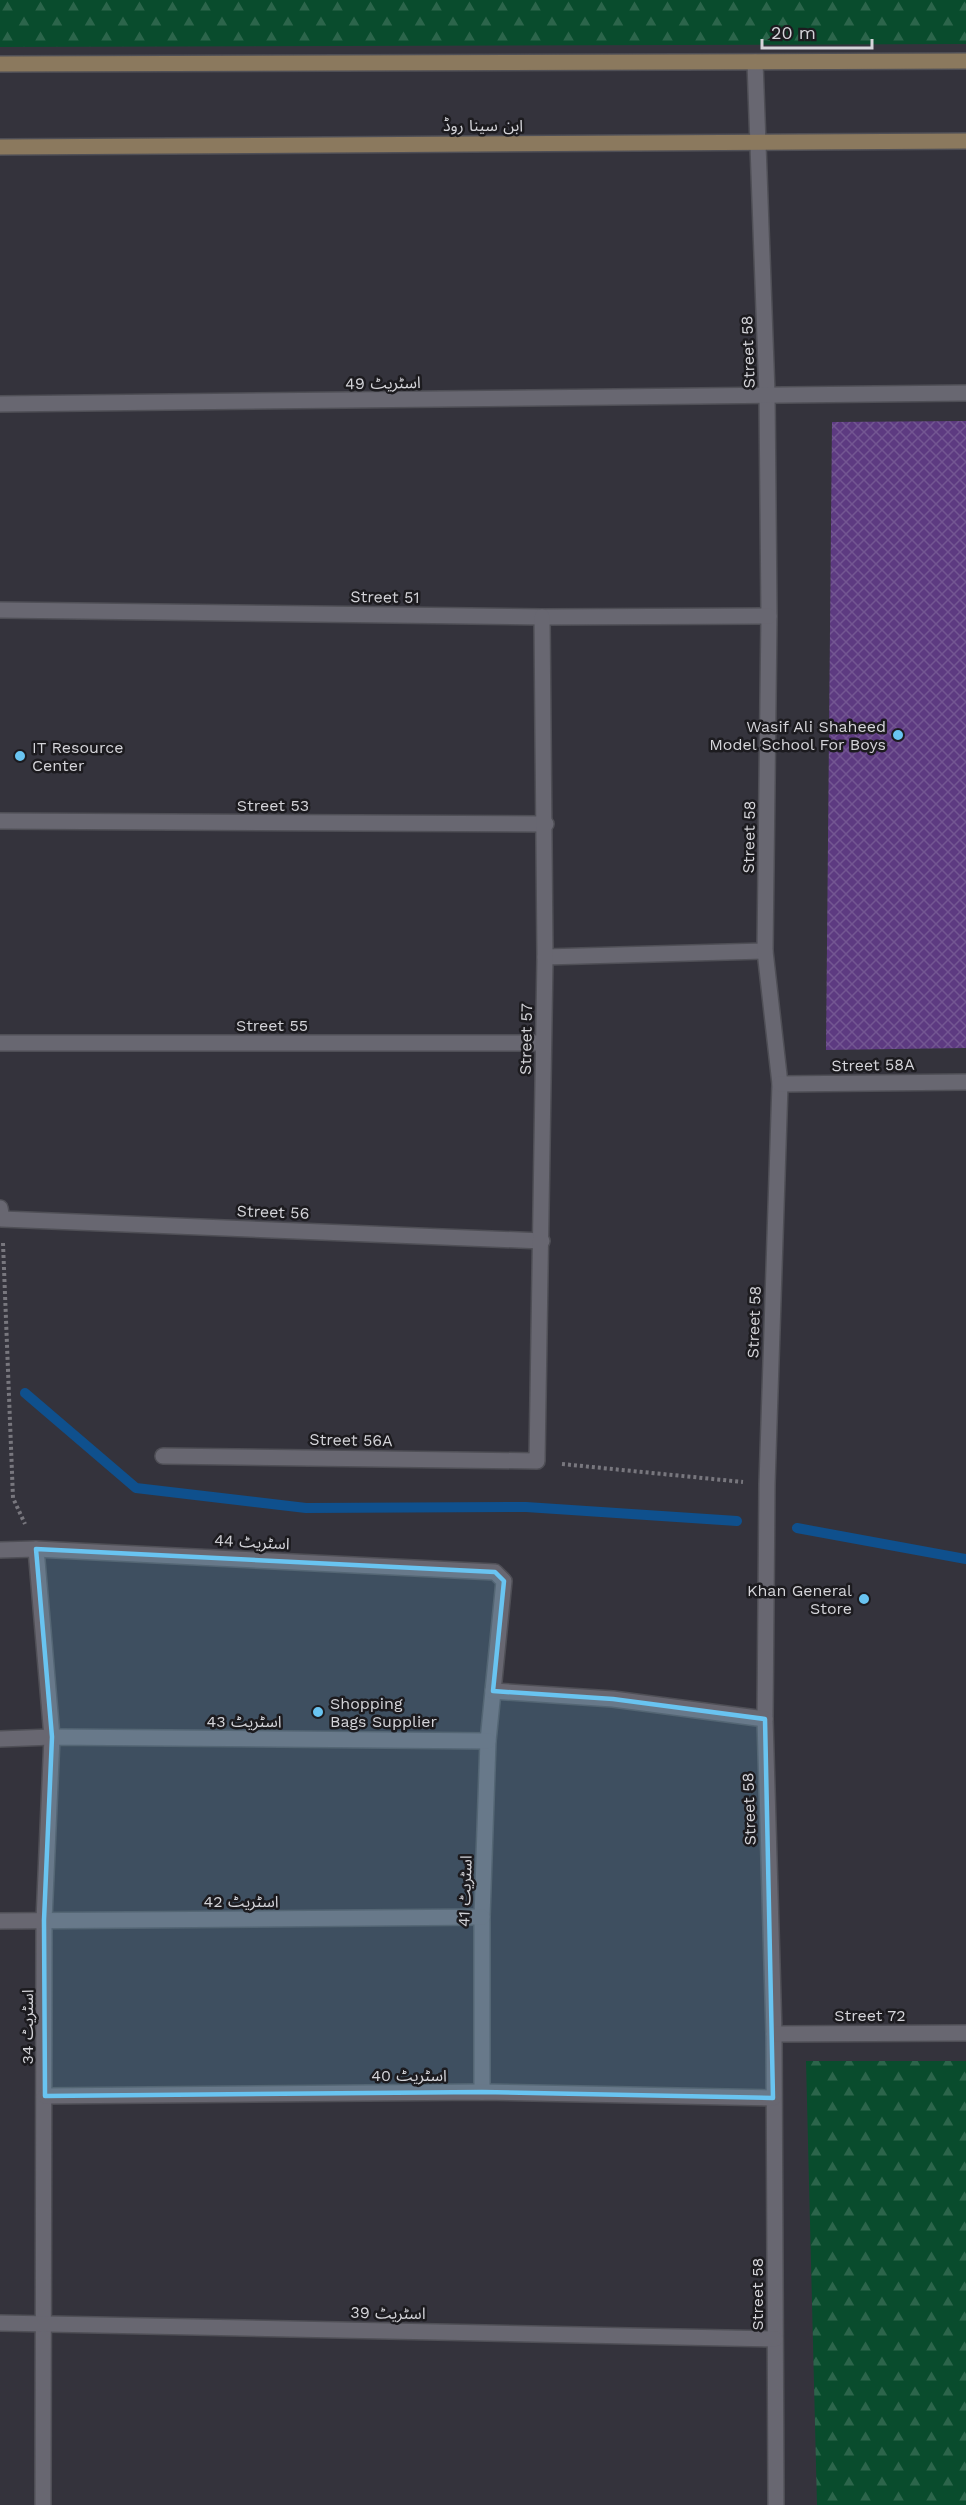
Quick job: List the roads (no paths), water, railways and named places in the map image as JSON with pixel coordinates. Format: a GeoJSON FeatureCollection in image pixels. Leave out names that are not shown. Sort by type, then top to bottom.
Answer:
{"type":"FeatureCollection","features":[{"type":"Feature","properties":{"kind":"main road"},"geometry":{"type":"LineString","coordinates":[[0,64],[966,61]]}},
{"type":"Feature","properties":{"kind":"main road","name":"ابن سینا روڈ"},"geometry":{"type":"LineString","coordinates":[[0,147],[966,141]]}},
{"type":"Feature","properties":{"kind":"street","name":"Street 58"},"geometry":{"type":"LineString","coordinates":[[755,62],[767,394],[769,616],[765,951],[780,1084],[767,1484],[765,1719],[774,2034],[776,2505]]}},
{"type":"Feature","properties":{"kind":"street","name":"اسٹریٹ 49"},"geometry":{"type":"LineString","coordinates":[[0,404],[966,393]]}},
{"type":"Feature","properties":{"kind":"street","name":"Street 51"},"geometry":{"type":"LineString","coordinates":[[0,610],[542,617],[769,616]]}},
{"type":"Feature","properties":{"kind":"street","name":"Street 57"},"geometry":{"type":"LineString","coordinates":[[537,1461],[542,1241],[546,824],[542,617]]}},
{"type":"Feature","properties":{"kind":"street","name":"Street 53"},"geometry":{"type":"LineString","coordinates":[[0,821],[546,824]]}},
{"type":"Feature","properties":{"kind":"street"},"geometry":{"type":"LineString","coordinates":[[545,957],[765,951]]}},
{"type":"Feature","properties":{"kind":"street","name":"Street 55"},"geometry":{"type":"LineString","coordinates":[[0,1043],[543,1042]]}},
{"type":"Feature","properties":{"kind":"street","name":"Street 58A"},"geometry":{"type":"LineString","coordinates":[[780,1084],[966,1082]]}},
{"type":"Feature","properties":{"kind":"street","name":"Street 56"},"geometry":{"type":"LineString","coordinates":[[1,1214],[542,1241]]}},
{"type":"Feature","properties":{"kind":"street","name":"Street 56A"},"geometry":{"type":"LineString","coordinates":[[163,1456],[537,1461]]}},
{"type":"Feature","properties":{"kind":"street","name":"اسٹریٹ 44"},"geometry":{"type":"LineString","coordinates":[[0,1550],[36,1549],[495,1572],[502,1576]]}},
{"type":"Feature","properties":{"kind":"street","name":"اسٹریٹ 34"},"geometry":{"type":"LineString","coordinates":[[36,1549],[52,1737],[44,1920],[43,2505]]}},
{"type":"Feature","properties":{"kind":"street","name":"اسٹریٹ 41"},"geometry":{"type":"LineString","coordinates":[[482,2092],[482,1917],[488,1741],[504,1581],[502,1576]]}},
{"type":"Feature","properties":{"kind":"street"},"geometry":{"type":"LineString","coordinates":[[493,1691],[613,1699],[765,1719]]}},
{"type":"Feature","properties":{"kind":"street","name":"اسٹریٹ 43"},"geometry":{"type":"LineString","coordinates":[[0,1739],[52,1737],[488,1741]]}},
{"type":"Feature","properties":{"kind":"street","name":"اسٹریٹ 42"},"geometry":{"type":"LineString","coordinates":[[0,1921],[482,1917]]}},
{"type":"Feature","properties":{"kind":"street","name":"Street 72"},"geometry":{"type":"LineString","coordinates":[[774,2034],[966,2033]]}},
{"type":"Feature","properties":{"kind":"street","name":"اسٹریٹ 40"},"geometry":{"type":"LineString","coordinates":[[45,2096],[482,2092],[773,2098]]}},
{"type":"Feature","properties":{"kind":"street","name":"اسٹریٹ 39"},"geometry":{"type":"LineString","coordinates":[[0,2323],[775,2338]]}},
{"type":"Feature","properties":{"kind":"waterway"},"geometry":{"type":"LineString","coordinates":[[25,1393],[136,1488],[306,1508],[526,1507],[737,1521]]}},
{"type":"Feature","properties":{"kind":"waterway"},"geometry":{"type":"LineString","coordinates":[[797,1528],[966,1559]]}},
{"type":"Feature","properties":{"kind":"place","name":"Wasif Ali Shaheed Model School For Boys"},"geometry":{"type":"Point","coordinates":[898,735]}},
{"type":"Feature","properties":{"kind":"place","name":"IT Resource Center"},"geometry":{"type":"Point","coordinates":[20,756]}},
{"type":"Feature","properties":{"kind":"place","name":"Khan General Store"},"geometry":{"type":"Point","coordinates":[864,1599]}},
{"type":"Feature","properties":{"kind":"place","name":"Shopping Bags Supplier"},"geometry":{"type":"Point","coordinates":[318,1712]}}]}
